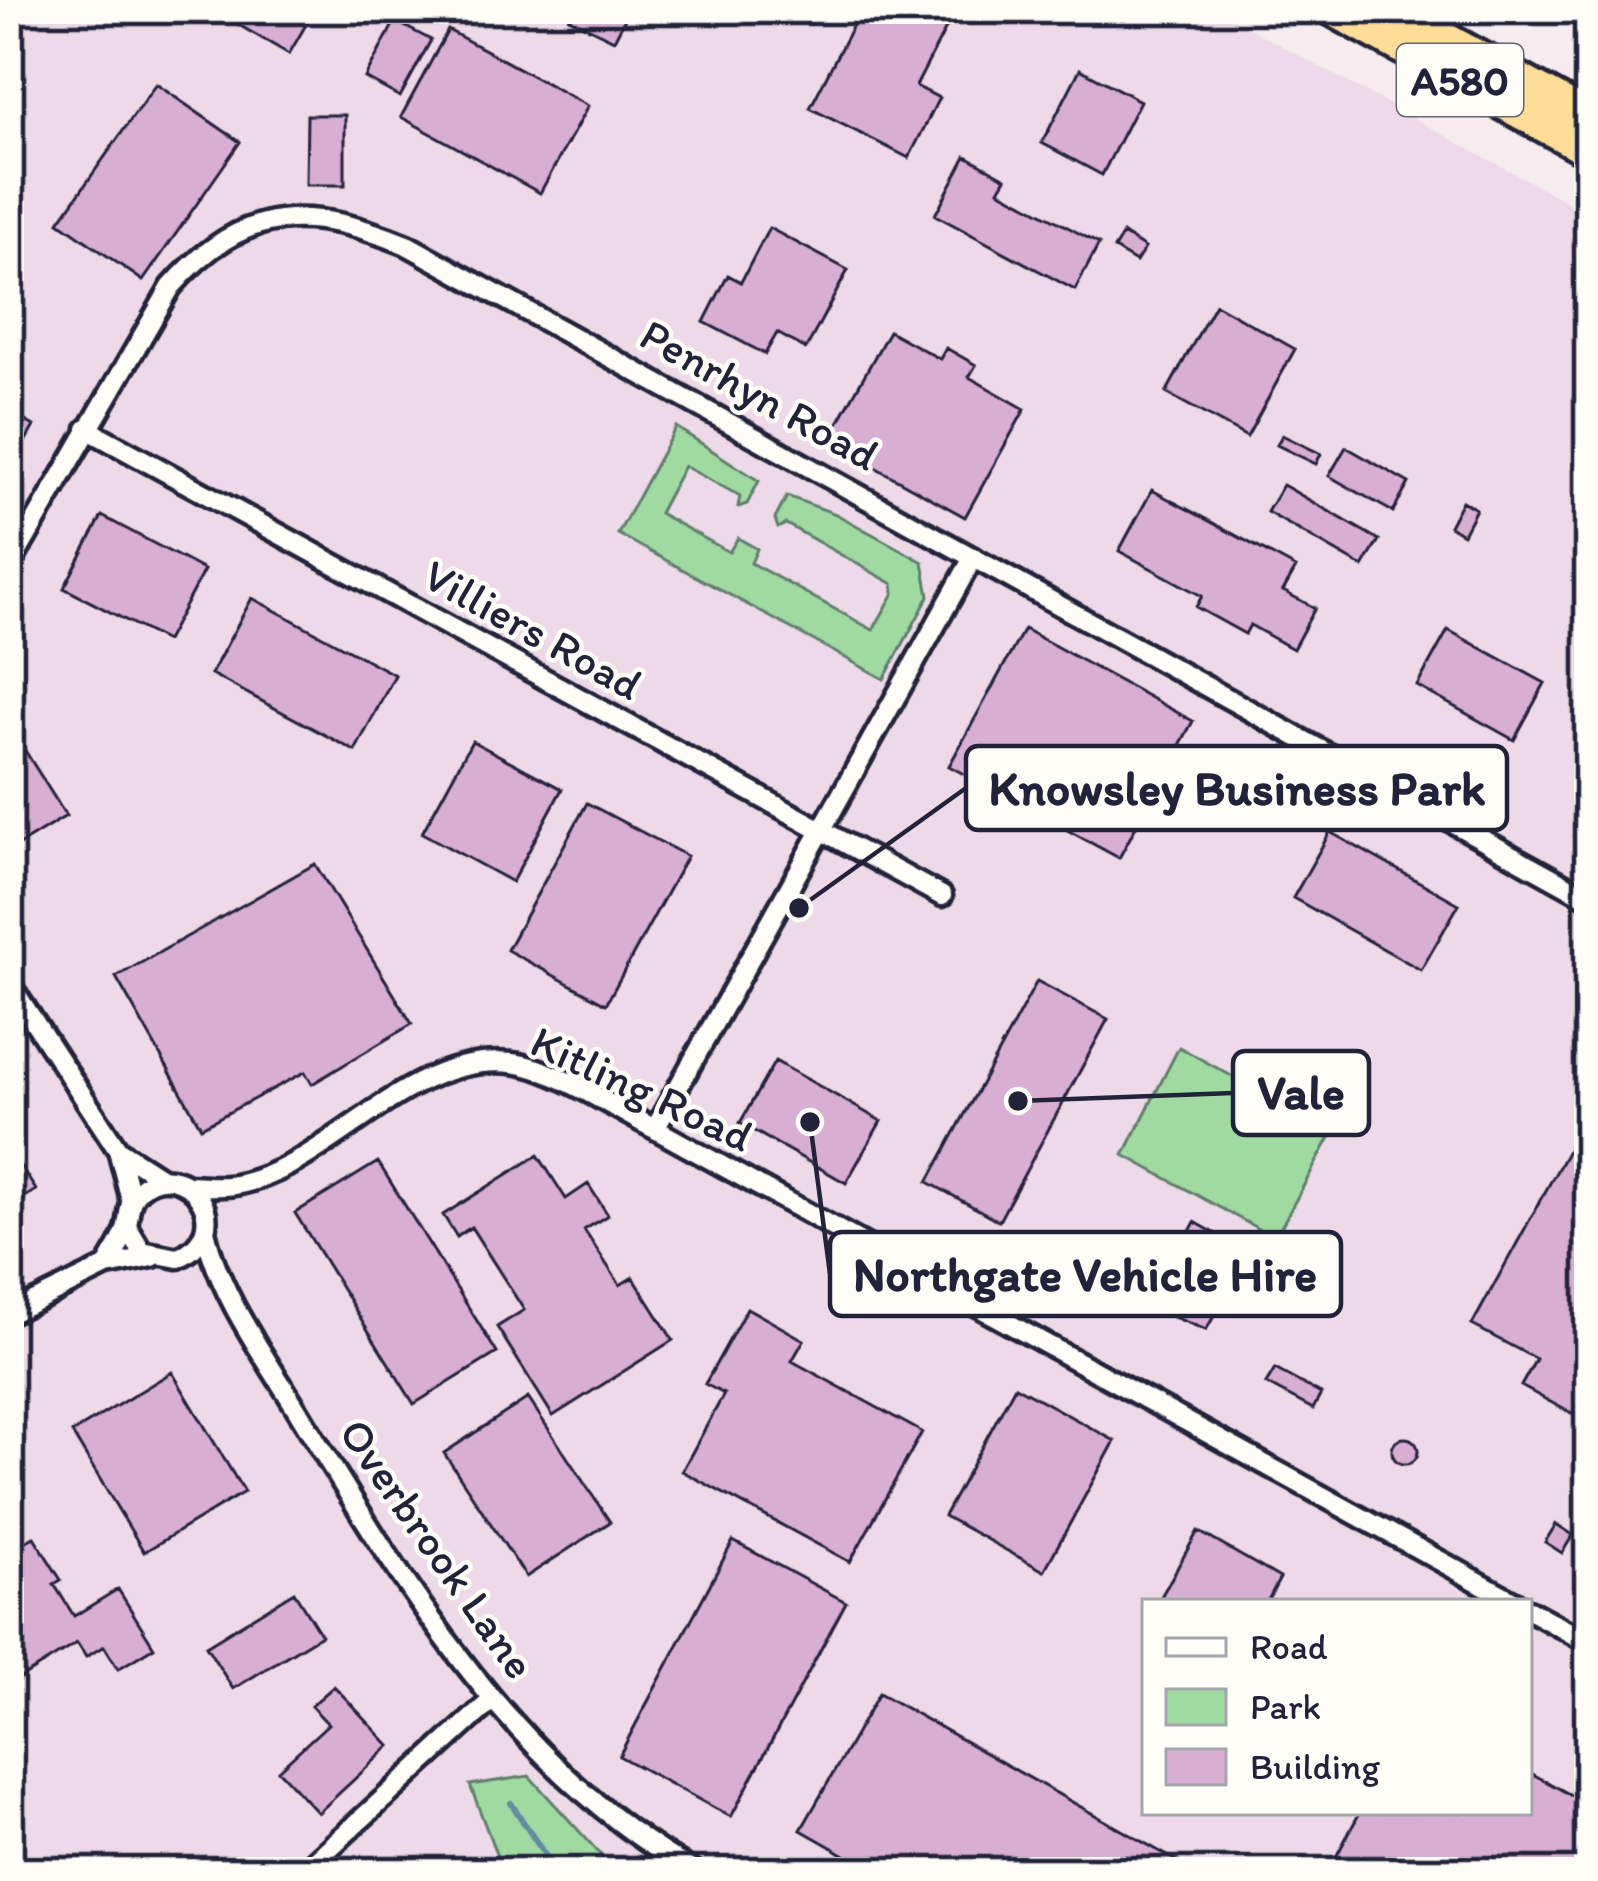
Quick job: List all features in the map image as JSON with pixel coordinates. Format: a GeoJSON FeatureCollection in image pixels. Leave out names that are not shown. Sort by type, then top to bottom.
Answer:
{"type":"FeatureCollection","features":[{"type":"Feature","properties":{"kind":"highway","name":"A580"},"geometry":{"type":"LineString","coordinates":[[1331,9],[1589,151]]}},
{"type":"Feature","properties":{"kind":"highway","name":"A580"},"geometry":{"type":"LineString","coordinates":[[1392,9],[1589,117]]}},
{"type":"Feature","properties":{"kind":"street","name":"Penrhyn Road"},"geometry":{"type":"LineString","coordinates":[[9,567],[170,286],[198,255],[240,231],[277,219],[324,216],[407,245],[1589,898]]}},
{"type":"Feature","properties":{"kind":"street","name":"Villiers Road"},"geometry":{"type":"LineString","coordinates":[[87,429],[942,896]]}},
{"type":"Feature","properties":{"kind":"street"},"geometry":{"type":"LineString","coordinates":[[655,1129],[974,558]]}},
{"type":"Feature","properties":{"kind":"street"},"geometry":{"type":"LineString","coordinates":[[9,983],[118,1150],[131,1200],[128,1228],[106,1266]]}},
{"type":"Feature","properties":{"kind":"street","name":"Kitling Road"},"geometry":{"type":"LineString","coordinates":[[188,1185],[234,1185],[272,1171],[435,1076],[477,1063],[515,1063],[655,1129],[1510,1599]]}},
{"type":"Feature","properties":{"kind":"street"},"geometry":{"type":"LineString","coordinates":[[118,1150],[163,1179],[188,1185],[204,1205],[206,1224],[199,1243],[178,1258]]}},
{"type":"Feature","properties":{"kind":"street"},"geometry":{"type":"LineString","coordinates":[[131,1200],[163,1179]]}},
{"type":"Feature","properties":{"kind":"street","name":"Kitling Road"},"geometry":{"type":"LineString","coordinates":[[206,1224],[234,1185]]}},
{"type":"Feature","properties":{"kind":"street","name":"Overbrook Lane"},"geometry":{"type":"LineString","coordinates":[[206,1224],[215,1275],[419,1605],[492,1700],[583,1791],[695,1872]]}},
{"type":"Feature","properties":{"kind":"street"},"geometry":{"type":"LineString","coordinates":[[128,1228],[133,1241],[153,1257]]}},
{"type":"Feature","properties":{"kind":"street"},"geometry":{"type":"LineString","coordinates":[[9,1314],[106,1266],[153,1257],[178,1258],[215,1275]]}},
{"type":"Feature","properties":{"kind":"street"},"geometry":{"type":"LineString","coordinates":[[1532,1612],[1589,1643]]}},
{"type":"Feature","properties":{"kind":"street"},"geometry":{"type":"LineString","coordinates":[[303,1872],[492,1700]]}},
{"type":"Feature","properties":{"kind":"shaded area"},"geometry":{"type":"Polygon","coordinates":[[[9,9],[1214,9],[1589,214],[1589,1872],[609,1872],[600,1854],[470,1786],[503,1872],[9,1872],[9,9]]]}},
{"type":"Feature","properties":{"kind":"green space"},"geometry":{"type":"Polygon","coordinates":[[[676,427],[759,481],[747,504],[738,507],[740,496],[684,466],[659,513],[729,552],[738,538],[757,549],[751,563],[873,630],[894,593],[893,584],[786,524],[778,528],[775,519],[787,496],[836,514],[923,562],[929,596],[884,679],[618,534],[676,427]]]}},
{"type":"Feature","properties":{"kind":"green space"},"geometry":{"type":"Polygon","coordinates":[[[1179,1047],[1333,1132],[1275,1238],[1124,1155],[1179,1047]]]}},
{"type":"Feature","properties":{"kind":"green space"},"geometry":{"type":"Polygon","coordinates":[[[529,1776],[600,1854],[609,1872],[503,1872],[470,1785],[529,1776]]]}},
{"type":"Feature","properties":{"kind":"building"},"geometry":{"type":"Polygon","coordinates":[[[211,9],[315,9],[289,54],[211,9]]]}},
{"type":"Feature","properties":{"kind":"building"},"geometry":{"type":"Polygon","coordinates":[[[574,9],[630,9],[614,40],[569,18],[574,9]]]}},
{"type":"Feature","properties":{"kind":"building"},"geometry":{"type":"Polygon","coordinates":[[[861,9],[913,9],[947,26],[916,86],[939,98],[909,158],[810,108],[861,9]]]}},
{"type":"Feature","properties":{"kind":"building"},"geometry":{"type":"Polygon","coordinates":[[[395,21],[431,40],[400,97],[365,78],[395,21]]]}},
{"type":"Feature","properties":{"kind":"building"},"geometry":{"type":"Polygon","coordinates":[[[448,30],[588,106],[540,193],[401,117],[448,30]]]}},
{"type":"Feature","properties":{"kind":"building"},"geometry":{"type":"Polygon","coordinates":[[[1080,69],[1140,101],[1102,175],[1042,143],[1080,69]]]}},
{"type":"Feature","properties":{"kind":"building"},"geometry":{"type":"Polygon","coordinates":[[[156,84],[240,142],[143,281],[59,222],[156,84]]]}},
{"type":"Feature","properties":{"kind":"building"},"geometry":{"type":"Polygon","coordinates":[[[307,115],[345,115],[345,185],[306,185],[307,115]]]}},
{"type":"Feature","properties":{"kind":"building"},"geometry":{"type":"Polygon","coordinates":[[[966,156],[1006,178],[999,190],[1099,244],[1075,290],[935,215],[966,156]]]}},
{"type":"Feature","properties":{"kind":"building"},"geometry":{"type":"Polygon","coordinates":[[[769,228],[848,270],[806,349],[777,333],[765,354],[704,322],[728,275],[741,282],[769,228]]]}},
{"type":"Feature","properties":{"kind":"building"},"geometry":{"type":"Polygon","coordinates":[[[1123,234],[1145,248],[1136,262],[1114,249],[1123,234]]]}},
{"type":"Feature","properties":{"kind":"building"},"geometry":{"type":"Polygon","coordinates":[[[1215,304],[1295,349],[1247,437],[1166,393],[1215,304]]]}},
{"type":"Feature","properties":{"kind":"building"},"geometry":{"type":"Polygon","coordinates":[[[889,331],[940,359],[946,348],[976,365],[969,377],[1025,409],[965,517],[828,441],[889,331]]]}},
{"type":"Feature","properties":{"kind":"building"},"geometry":{"type":"Polygon","coordinates":[[[9,391],[24,399],[15,415],[34,426],[9,470],[9,391]]]}},
{"type":"Feature","properties":{"kind":"building"},"geometry":{"type":"Polygon","coordinates":[[[1282,435],[1321,454],[1316,464],[1277,445],[1282,435]]]}},
{"type":"Feature","properties":{"kind":"building"},"geometry":{"type":"Polygon","coordinates":[[[1346,447],[1409,483],[1393,512],[1329,476],[1346,447]]]}},
{"type":"Feature","properties":{"kind":"building"},"geometry":{"type":"Polygon","coordinates":[[[1283,485],[1379,540],[1363,567],[1267,512],[1283,485]]]}},
{"type":"Feature","properties":{"kind":"building"},"geometry":{"type":"Polygon","coordinates":[[[1152,490],[1296,568],[1283,591],[1315,608],[1293,649],[1250,625],[1245,634],[1196,607],[1202,596],[1119,551],[1152,490]]]}},
{"type":"Feature","properties":{"kind":"building"},"geometry":{"type":"Polygon","coordinates":[[[1462,501],[1476,509],[1463,534],[1449,526],[1462,501]]]}},
{"type":"Feature","properties":{"kind":"building"},"geometry":{"type":"Polygon","coordinates":[[[102,516],[204,570],[166,641],[64,588],[102,516]]]}},
{"type":"Feature","properties":{"kind":"building"},"geometry":{"type":"Polygon","coordinates":[[[252,598],[395,675],[355,751],[211,674],[252,598]]]}},
{"type":"Feature","properties":{"kind":"building"},"geometry":{"type":"Polygon","coordinates":[[[1024,629],[1193,721],[1119,858],[949,766],[1024,629]]]}},
{"type":"Feature","properties":{"kind":"building"},"geometry":{"type":"Polygon","coordinates":[[[1448,630],[1545,683],[1514,740],[1417,686],[1448,630]]]}},
{"type":"Feature","properties":{"kind":"building"},"geometry":{"type":"Polygon","coordinates":[[[9,725],[66,816],[9,851],[9,725]]]}},
{"type":"Feature","properties":{"kind":"building"},"geometry":{"type":"Polygon","coordinates":[[[472,741],[562,789],[512,882],[422,833],[472,741]]]}},
{"type":"Feature","properties":{"kind":"building"},"geometry":{"type":"Polygon","coordinates":[[[587,803],[687,856],[606,1004],[507,950],[587,803]]]}},
{"type":"Feature","properties":{"kind":"building"},"geometry":{"type":"Polygon","coordinates":[[[1330,832],[1459,904],[1421,970],[1293,898],[1330,832]]]}},
{"type":"Feature","properties":{"kind":"building"},"geometry":{"type":"Polygon","coordinates":[[[315,864],[412,1024],[312,1084],[305,1072],[201,1127],[116,977],[315,864]]]}},
{"type":"Feature","properties":{"kind":"building"},"geometry":{"type":"Polygon","coordinates":[[[1037,981],[1108,1019],[999,1221],[928,1182],[1037,981]]]}},
{"type":"Feature","properties":{"kind":"building"},"geometry":{"type":"Polygon","coordinates":[[[775,1061],[881,1121],[846,1183],[740,1123],[775,1061]]]}},
{"type":"Feature","properties":{"kind":"building"},"geometry":{"type":"Polygon","coordinates":[[[1589,1112],[1589,1423],[1521,1386],[1536,1359],[1472,1325],[1589,1112]]]}},
{"type":"Feature","properties":{"kind":"building"},"geometry":{"type":"Polygon","coordinates":[[[9,1149],[36,1190],[9,1207],[9,1149]]]}},
{"type":"Feature","properties":{"kind":"building"},"geometry":{"type":"Polygon","coordinates":[[[538,1155],[566,1199],[588,1184],[608,1215],[584,1230],[620,1285],[633,1277],[673,1340],[553,1416],[497,1327],[524,1310],[471,1227],[457,1237],[443,1215],[538,1155]]]}},
{"type":"Feature","properties":{"kind":"building"},"geometry":{"type":"Polygon","coordinates":[[[378,1162],[497,1353],[414,1404],[295,1213],[378,1162]]]}},
{"type":"Feature","properties":{"kind":"building"},"geometry":{"type":"Polygon","coordinates":[[[1195,1222],[1250,1253],[1206,1330],[1171,1316],[1174,1311],[1153,1299],[1195,1222]]]}},
{"type":"Feature","properties":{"kind":"building"},"geometry":{"type":"Polygon","coordinates":[[[747,1308],[804,1340],[792,1361],[922,1432],[850,1562],[682,1471],[724,1394],[705,1384],[747,1308]]]}},
{"type":"Feature","properties":{"kind":"building"},"geometry":{"type":"Polygon","coordinates":[[[1275,1369],[1321,1394],[1313,1409],[1266,1384],[1275,1369]]]}},
{"type":"Feature","properties":{"kind":"building"},"geometry":{"type":"Polygon","coordinates":[[[172,1372],[244,1492],[144,1552],[72,1433],[172,1372]]]}},
{"type":"Feature","properties":{"kind":"building"},"geometry":{"type":"Polygon","coordinates":[[[1015,1386],[1115,1441],[1044,1571],[944,1516],[1015,1386]]]}},
{"type":"Feature","properties":{"kind":"building"},"geometry":{"type":"Polygon","coordinates":[[[528,1398],[610,1522],[526,1577],[444,1453],[528,1398]]]}},
{"type":"Feature","properties":{"kind":"building"},"geometry":{"type":"Polygon","coordinates":[[[1405,1438],[1418,1451],[1405,1464],[1392,1451],[1405,1438]]]}},
{"type":"Feature","properties":{"kind":"building"},"geometry":{"type":"Polygon","coordinates":[[[1556,1524],[1573,1535],[1562,1553],[1545,1542],[1556,1524]]]}},
{"type":"Feature","properties":{"kind":"building"},"geometry":{"type":"Polygon","coordinates":[[[9,1525],[21,1544],[34,1537],[61,1580],[54,1584],[74,1616],[118,1589],[154,1647],[118,1669],[104,1646],[86,1657],[77,1643],[9,1685],[9,1525]]]}},
{"type":"Feature","properties":{"kind":"building"},"geometry":{"type":"Polygon","coordinates":[[[1198,1531],[1280,1578],[1269,1599],[1160,1599],[1198,1531]]]}},
{"type":"Feature","properties":{"kind":"building"},"geometry":{"type":"Polygon","coordinates":[[[733,1541],[846,1602],[731,1817],[619,1756],[733,1541]]]}},
{"type":"Feature","properties":{"kind":"building"},"geometry":{"type":"Polygon","coordinates":[[[294,1592],[321,1635],[233,1689],[206,1646],[294,1592]]]}},
{"type":"Feature","properties":{"kind":"building"},"geometry":{"type":"Polygon","coordinates":[[[334,1686],[390,1746],[318,1813],[278,1770],[328,1724],[311,1706],[334,1686]]]}},
{"type":"Feature","properties":{"kind":"building"},"geometry":{"type":"Polygon","coordinates":[[[879,1693],[1196,1872],[875,1872],[801,1830],[879,1693]]]}},
{"type":"Feature","properties":{"kind":"building"},"geometry":{"type":"Polygon","coordinates":[[[1532,1774],[1589,1805],[1589,1872],[1328,1872],[1358,1815],[1532,1815],[1532,1774]]]}},
{"type":"Feature","properties":{"kind":"waterway"},"geometry":{"type":"LineString","coordinates":[[511,1803],[556,1872]]}},
{"type":"Feature","properties":{"kind":"place","name":"Knowsley Business Park"},"geometry":{"type":"Point","coordinates":[799,908]}},
{"type":"Feature","properties":{"kind":"place","name":"Vale"},"geometry":{"type":"Point","coordinates":[1018,1101]}},
{"type":"Feature","properties":{"kind":"place","name":"Northgate Vehicle Hire"},"geometry":{"type":"Point","coordinates":[810,1122]}}]}
